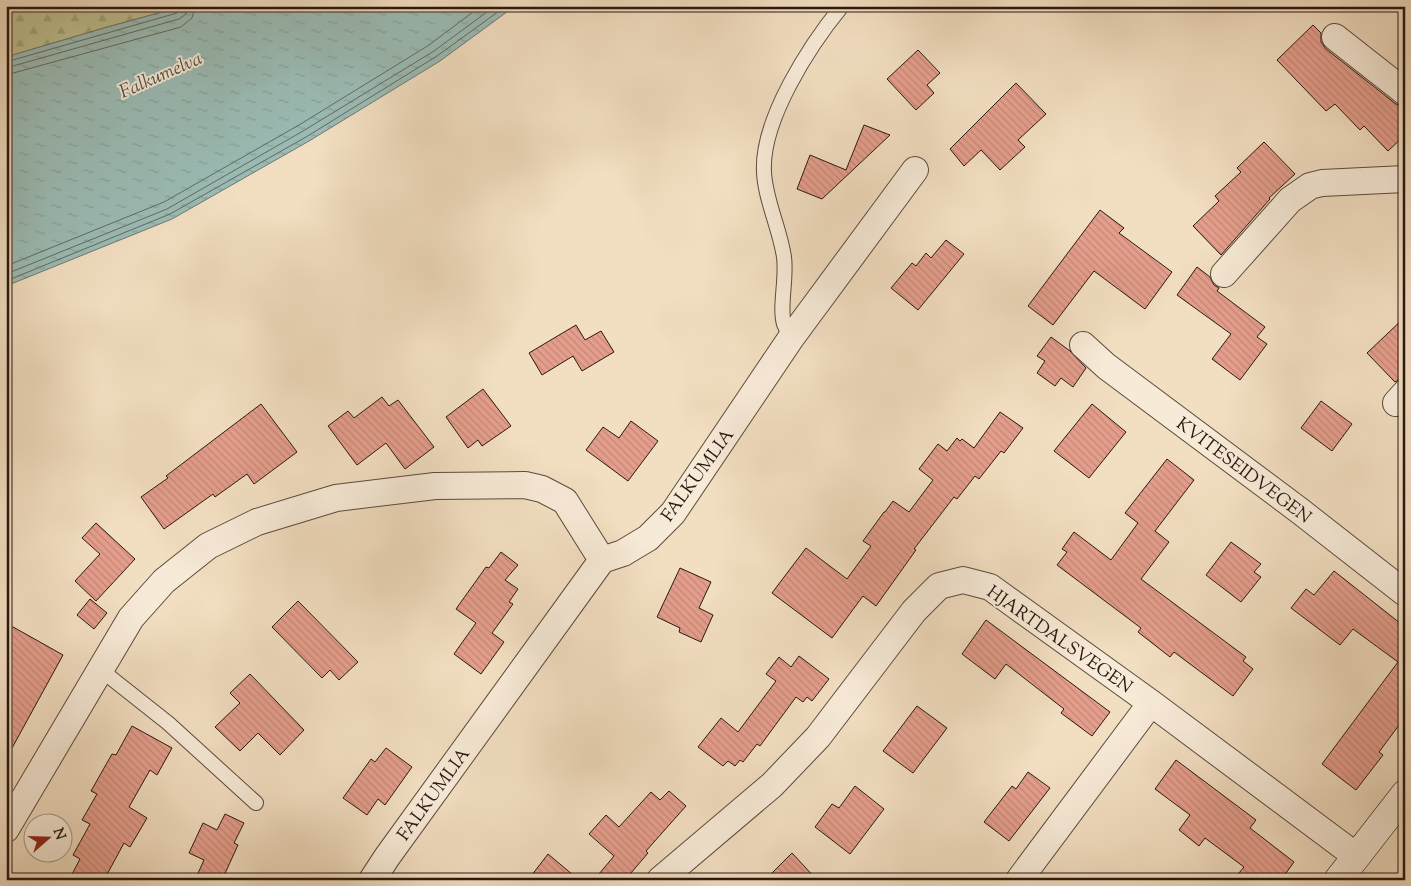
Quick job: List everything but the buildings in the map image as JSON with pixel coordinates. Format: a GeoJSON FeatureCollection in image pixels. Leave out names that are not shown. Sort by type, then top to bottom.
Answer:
{"type":"FeatureCollection","features":[{"type":"Feature","properties":{"kind":"street"},"geometry":{"type":"LineString","coordinates":[[1335,37],[1405,92]]}},
{"type":"Feature","properties":{"kind":"street","name":"FALKUMLIA"},"geometry":{"type":"LineString","coordinates":[[372,880],[602,560],[623,553],[648,538],[673,513],[791,338],[915,170]]}},
{"type":"Feature","properties":{"kind":"street"},"geometry":{"type":"LineString","coordinates":[[1224,274],[1290,200],[1310,186],[1322,183],[1405,179]]}},
{"type":"Feature","properties":{"kind":"street","name":"KVITESEIDVEGEN"},"geometry":{"type":"LineString","coordinates":[[1083,345],[1106,366],[1300,511],[1405,593]]}},
{"type":"Feature","properties":{"kind":"street"},"geometry":{"type":"LineString","coordinates":[[6,829],[131,618],[164,581],[208,546],[257,522],[336,498],[435,486],[525,485],[542,489],[566,501],[602,560]]}},
{"type":"Feature","properties":{"kind":"street","name":"HJARTDALSVEGEN"},"geometry":{"type":"LineString","coordinates":[[660,880],[772,785],[812,744],[914,611],[939,586],[962,580],[990,586],[1356,856]]}},
{"type":"Feature","properties":{"kind":"street"},"geometry":{"type":"LineString","coordinates":[[1019,880],[1151,703]]}},
{"type":"Feature","properties":{"kind":"street"},"geometry":{"type":"LineString","coordinates":[[1338,880],[1405,794]]}},
{"type":"Feature","properties":{"kind":"lane"},"geometry":{"type":"LineString","coordinates":[[791,338],[784,324],[782,310],[786,276],[784,258],[764,172],[766,143],[779,107],[795,75],[842,6]]}},
{"type":"Feature","properties":{"kind":"lane"},"geometry":{"type":"LineString","coordinates":[[101,670],[168,723],[256,803]]}},
{"type":"Feature","properties":{"kind":"green space"},"geometry":{"type":"Polygon","coordinates":[[[6,6],[184,6],[6,57],[6,6]]]}},
{"type":"Feature","properties":{"kind":"water","name":"Falkumelva"},"geometry":{"type":"Polygon","coordinates":[[[184,6],[515,6],[440,61],[309,141],[172,219],[6,286],[6,57],[184,6]]]}}]}
